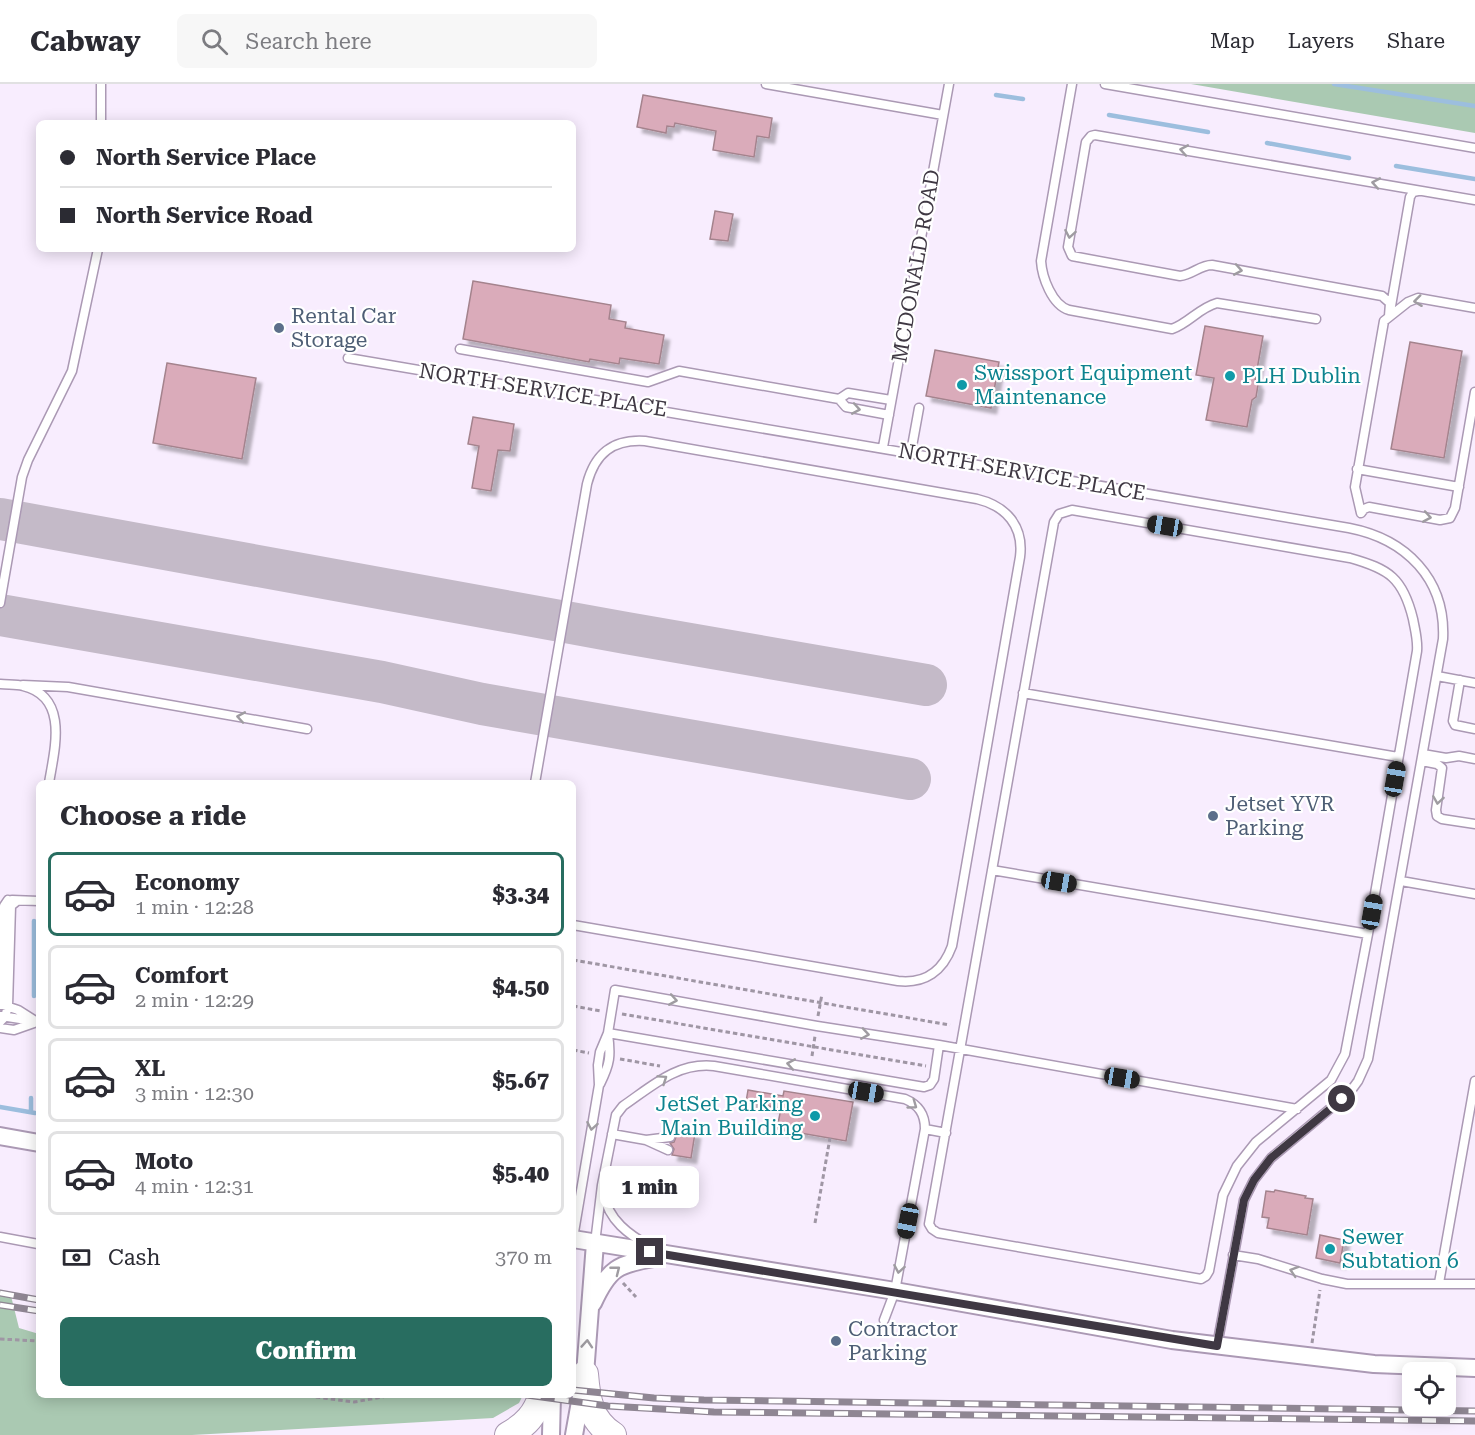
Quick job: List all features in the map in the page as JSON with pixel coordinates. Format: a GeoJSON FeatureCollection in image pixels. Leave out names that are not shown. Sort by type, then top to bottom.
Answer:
{"type":"FeatureCollection","features":[{"type":"Feature","properties":{"kind":"main road"},"geometry":{"type":"LineString","coordinates":[[585,1374],[587,1398],[594,1417],[613,1435]]}},
{"type":"Feature","properties":{"kind":"main road"},"geometry":{"type":"LineString","coordinates":[[508,1435],[530,1420],[541,1398]]}},
{"type":"Feature","properties":{"kind":"street"},"geometry":{"type":"LineString","coordinates":[[0,1136],[36,1142]]}},
{"type":"Feature","properties":{"kind":"street"},"geometry":{"type":"LineString","coordinates":[[576,1239],[667,1256],[1217,1346],[1374,1364],[1475,1368]]}},
{"type":"Feature","properties":{"kind":"street"},"geometry":{"type":"LineString","coordinates":[[574,1435],[585,1374],[595,1243]]}},
{"type":"Feature","properties":{"kind":"street"},"geometry":{"type":"LineString","coordinates":[[589,1315],[597,1295],[608,1277],[618,1267],[627,1263],[667,1256]]}},
{"type":"Feature","properties":{"kind":"street"},"geometry":{"type":"LineString","coordinates":[[551,1435],[552,1398]]}},
{"type":"Feature","properties":{"kind":"lane"},"geometry":{"type":"LineString","coordinates":[[101,84],[101,120]]}},
{"type":"Feature","properties":{"kind":"lane"},"geometry":{"type":"LineString","coordinates":[[766,84],[943,115]]}},
{"type":"Feature","properties":{"kind":"lane","name":"MCDONALD ROAD"},"geometry":{"type":"LineString","coordinates":[[883,447],[949,84]]}},
{"type":"Feature","properties":{"kind":"lane"},"geometry":{"type":"LineString","coordinates":[[1072,84],[1041,261],[1044,277],[1059,306],[1069,310],[1172,329],[1203,309],[1217,303],[1316,319]]}},
{"type":"Feature","properties":{"kind":"lane"},"geometry":{"type":"LineString","coordinates":[[1105,84],[1475,148]]}},
{"type":"Feature","properties":{"kind":"lane"},"geometry":{"type":"LineString","coordinates":[[1390,312],[1388,300],[1382,296],[1212,265],[1180,276],[1075,258],[1068,247],[1086,142],[1095,135],[1475,200]]}},
{"type":"Feature","properties":{"kind":"lane"},"geometry":{"type":"LineString","coordinates":[[1359,530],[1361,513],[1355,492],[1357,469],[1382,327],[1390,312],[1410,196],[1418,190]]}},
{"type":"Feature","properties":{"kind":"lane"},"geometry":{"type":"LineString","coordinates":[[0,603],[22,477],[28,460],[72,371],[97,252]]}},
{"type":"Feature","properties":{"kind":"lane"},"geometry":{"type":"LineString","coordinates":[[1390,312],[1418,298],[1475,308]]}},
{"type":"Feature","properties":{"kind":"lane"},"geometry":{"type":"LineString","coordinates":[[460,349],[648,382],[679,371],[839,399],[846,407],[889,415]]}},
{"type":"Feature","properties":{"kind":"lane","name":"NORTH SERVICE PLACE"},"geometry":{"type":"LineString","coordinates":[[348,358],[883,447],[1359,530],[1382,537],[1407,553],[1434,588],[1444,626],[1371,1047],[1365,1069],[1350,1092],[1261,1168],[1248,1190],[1244,1200],[1217,1346]]}},
{"type":"Feature","properties":{"kind":"lane"},"geometry":{"type":"LineString","coordinates":[[839,399],[848,393],[891,400]]}},
{"type":"Feature","properties":{"kind":"lane"},"geometry":{"type":"LineString","coordinates":[[1361,513],[1369,507],[1446,519],[1453,514],[1475,393]]}},
{"type":"Feature","properties":{"kind":"lane"},"geometry":{"type":"LineString","coordinates":[[911,452],[919,408]]}},
{"type":"Feature","properties":{"kind":"lane"},"geometry":{"type":"LineString","coordinates":[[536,780],[587,484],[592,468],[598,459],[613,446],[627,441],[645,441],[977,499],[1003,510],[1015,523],[1021,539],[1020,557],[952,946],[940,969],[916,981],[898,981],[576,926]]}},
{"type":"Feature","properties":{"kind":"lane"},"geometry":{"type":"LineString","coordinates":[[1357,469],[1459,487]]}},
{"type":"Feature","properties":{"kind":"lane"},"geometry":{"type":"LineString","coordinates":[[1072,510],[1350,558],[1366,563],[1393,577],[1401,586],[1408,601],[1418,642],[1398,757],[1345,1054],[1330,1080],[1256,1142],[1237,1166],[1223,1194],[1209,1271],[1206,1276],[1197,1279],[935,1232],[930,1227],[930,1221],[1054,522],[1059,514],[1072,510]]}},
{"type":"Feature","properties":{"kind":"lane"},"geometry":{"type":"LineString","coordinates":[[1437,676],[1475,683]]}},
{"type":"Feature","properties":{"kind":"lane"},"geometry":{"type":"LineString","coordinates":[[1460,680],[1453,721],[1458,726],[1475,729]]}},
{"type":"Feature","properties":{"kind":"lane"},"geometry":{"type":"LineString","coordinates":[[0,684],[68,687],[303,728]]}},
{"type":"Feature","properties":{"kind":"lane"},"geometry":{"type":"LineString","coordinates":[[23,685],[45,699],[54,716],[57,731],[49,780]]}},
{"type":"Feature","properties":{"kind":"lane"},"geometry":{"type":"LineString","coordinates":[[1023,693],[1398,757]]}},
{"type":"Feature","properties":{"kind":"lane"},"geometry":{"type":"LineString","coordinates":[[1422,757],[1459,756],[1475,759]]}},
{"type":"Feature","properties":{"kind":"lane"},"geometry":{"type":"LineString","coordinates":[[1422,757],[1442,768],[1437,816],[1475,825]]}},
{"type":"Feature","properties":{"kind":"lane"},"geometry":{"type":"LineString","coordinates":[[992,870],[1368,934]]}},
{"type":"Feature","properties":{"kind":"lane"},"geometry":{"type":"LineString","coordinates":[[1401,881],[1475,894]]}},
{"type":"Feature","properties":{"kind":"lane"},"geometry":{"type":"LineString","coordinates":[[36,901],[8,900],[11,906],[2,1005],[2,1018],[36,1022]]}},
{"type":"Feature","properties":{"kind":"lane"},"geometry":{"type":"LineString","coordinates":[[576,1221],[600,1085],[608,1067],[610,1054],[608,1034],[615,990],[1297,1109]]}},
{"type":"Feature","properties":{"kind":"lane"},"geometry":{"type":"LineString","coordinates":[[2,1005],[18,1010],[36,1021]]}},
{"type":"Feature","properties":{"kind":"lane"},"geometry":{"type":"LineString","coordinates":[[0,1028],[14,1030],[36,1023]]}},
{"type":"Feature","properties":{"kind":"lane"},"geometry":{"type":"LineString","coordinates":[[608,1034],[924,1087],[930,1085],[934,1079],[939,1046]]}},
{"type":"Feature","properties":{"kind":"lane"},"geometry":{"type":"LineString","coordinates":[[595,1243],[602,1185],[616,1114],[622,1106],[676,1071],[702,1065],[905,1099],[919,1108],[924,1118],[925,1129],[895,1292],[885,1320]]}},
{"type":"Feature","properties":{"kind":"lane"},"geometry":{"type":"LineString","coordinates":[[1439,1283],[1475,1081]]}},
{"type":"Feature","properties":{"kind":"lane"},"geometry":{"type":"LineString","coordinates":[[925,1129],[946,1133]]}},
{"type":"Feature","properties":{"kind":"lane"},"geometry":{"type":"LineString","coordinates":[[612,1134],[646,1140],[668,1150]]}},
{"type":"Feature","properties":{"kind":"lane"},"geometry":{"type":"LineString","coordinates":[[646,1140],[670,1137]]}},
{"type":"Feature","properties":{"kind":"lane"},"geometry":{"type":"LineString","coordinates":[[602,1185],[606,1206],[616,1221],[632,1236],[667,1256]]}},
{"type":"Feature","properties":{"kind":"lane"},"geometry":{"type":"LineString","coordinates":[[0,1237],[36,1244]]}},
{"type":"Feature","properties":{"kind":"lane"},"geometry":{"type":"LineString","coordinates":[[1233,1256],[1258,1259],[1322,1280],[1351,1284],[1475,1284]]}},
{"type":"Feature","properties":{"kind":"path"},"geometry":{"type":"LineString","coordinates":[[576,961],[950,1025]]}},
{"type":"Feature","properties":{"kind":"path"},"geometry":{"type":"LineString","coordinates":[[818,1018],[822,994]]}},
{"type":"Feature","properties":{"kind":"path"},"geometry":{"type":"LineString","coordinates":[[576,1006],[604,1011]]}},
{"type":"Feature","properties":{"kind":"path"},"geometry":{"type":"LineString","coordinates":[[620,1014],[929,1067]]}},
{"type":"Feature","properties":{"kind":"path"},"geometry":{"type":"LineString","coordinates":[[811,1061],[816,1030]]}},
{"type":"Feature","properties":{"kind":"path"},"geometry":{"type":"LineString","coordinates":[[576,1051],[596,1054]]}},
{"type":"Feature","properties":{"kind":"path"},"geometry":{"type":"LineString","coordinates":[[615,1058],[663,1066]]}},
{"type":"Feature","properties":{"kind":"path"},"geometry":{"type":"LineString","coordinates":[[815,1223],[830,1138]]}},
{"type":"Feature","properties":{"kind":"path"},"geometry":{"type":"LineString","coordinates":[[618,1278],[636,1297]]}},
{"type":"Feature","properties":{"kind":"path"},"geometry":{"type":"LineString","coordinates":[[1310,1357],[1322,1280]]}},
{"type":"Feature","properties":{"kind":"path"},"geometry":{"type":"LineString","coordinates":[[0,1339],[36,1341]]}},
{"type":"Feature","properties":{"kind":"path"},"geometry":{"type":"LineString","coordinates":[[324,1398],[354,1402],[383,1398]]}},
{"type":"Feature","properties":{"kind":"green space"},"geometry":{"type":"Polygon","coordinates":[[[1191,84],[1475,84],[1475,133],[1191,84]]]}},
{"type":"Feature","properties":{"kind":"green space"},"geometry":{"type":"Polygon","coordinates":[[[0,1291],[10,1292],[19,1328],[36,1333],[36,1398],[522,1398],[519,1403],[493,1418],[192,1435],[0,1435],[0,1291]]]}},
{"type":"Feature","properties":{"kind":"building"},"geometry":{"type":"Polygon","coordinates":[[[643,95],[772,118],[769,138],[757,136],[754,157],[713,150],[716,131],[675,123],[674,127],[667,126],[666,133],[637,127],[643,95]]]}},
{"type":"Feature","properties":{"kind":"building"},"geometry":{"type":"Polygon","coordinates":[[[715,211],[733,214],[728,241],[710,239],[715,211]]]}},
{"type":"Feature","properties":{"kind":"building"},"geometry":{"type":"Polygon","coordinates":[[[473,281],[611,305],[609,319],[626,322],[625,328],[664,335],[659,364],[620,358],[619,364],[590,359],[589,362],[463,339],[473,281]]]}},
{"type":"Feature","properties":{"kind":"building","name":"PLH Dublin"},"geometry":{"type":"Polygon","coordinates":[[[1205,326],[1263,336],[1255,381],[1258,385],[1256,397],[1252,400],[1247,427],[1206,420],[1214,378],[1196,375],[1205,326]]]}},
{"type":"Feature","properties":{"kind":"building"},"geometry":{"type":"Polygon","coordinates":[[[1410,342],[1462,351],[1444,458],[1391,449],[1410,342]]]}},
{"type":"Feature","properties":{"kind":"building","name":"Swissport Equipment Maintenance"},"geometry":{"type":"Polygon","coordinates":[[[935,350],[999,362],[991,408],[926,396],[935,350]]]}},
{"type":"Feature","properties":{"kind":"building"},"geometry":{"type":"Polygon","coordinates":[[[167,363],[256,378],[242,459],[153,443],[167,363]]]}},
{"type":"Feature","properties":{"kind":"building"},"geometry":{"type":"Polygon","coordinates":[[[473,417],[514,424],[510,451],[498,450],[491,491],[472,488],[479,446],[468,444],[473,417]]]}},
{"type":"Feature","properties":{"kind":"building","name":"JetSet Parking Main Building"},"geometry":{"type":"Polygon","coordinates":[[[748,1090],[783,1096],[784,1091],[853,1102],[846,1141],[777,1129],[781,1108],[746,1102],[748,1090]]]}},
{"type":"Feature","properties":{"kind":"building"},"geometry":{"type":"Polygon","coordinates":[[[673,1129],[695,1133],[691,1158],[672,1155],[674,1149],[670,1143],[674,1142],[676,1137],[673,1129]]]}},
{"type":"Feature","properties":{"kind":"building"},"geometry":{"type":"Polygon","coordinates":[[[1275,1190],[1313,1199],[1307,1235],[1267,1228],[1269,1218],[1262,1217],[1266,1191],[1274,1192],[1275,1190]]]}},
{"type":"Feature","properties":{"kind":"building","name":"Sewer Subtation 6"},"geometry":{"type":"Polygon","coordinates":[[[1320,1235],[1344,1240],[1340,1263],[1316,1258],[1320,1235]]]}},
{"type":"Feature","properties":{"kind":"waterway"},"geometry":{"type":"LineString","coordinates":[[1334,84],[1475,106]]}},
{"type":"Feature","properties":{"kind":"waterway"},"geometry":{"type":"LineString","coordinates":[[996,95],[1023,99]]}},
{"type":"Feature","properties":{"kind":"waterway"},"geometry":{"type":"LineString","coordinates":[[1109,115],[1208,132]]}},
{"type":"Feature","properties":{"kind":"waterway"},"geometry":{"type":"LineString","coordinates":[[1267,143],[1349,158]]}},
{"type":"Feature","properties":{"kind":"waterway"},"geometry":{"type":"LineString","coordinates":[[1396,166],[1475,179]]}},
{"type":"Feature","properties":{"kind":"waterway"},"geometry":{"type":"LineString","coordinates":[[34,921],[34,996]]}},
{"type":"Feature","properties":{"kind":"waterway"},"geometry":{"type":"LineString","coordinates":[[31,1098],[31,1112]]}},
{"type":"Feature","properties":{"kind":"waterway"},"geometry":{"type":"LineString","coordinates":[[0,1107],[35,1113]]}},
{"type":"Feature","properties":{"kind":"taxiway"},"geometry":{"type":"LineString","coordinates":[[0,519],[926,685]]}},
{"type":"Feature","properties":{"kind":"taxiway"},"geometry":{"type":"LineString","coordinates":[[0,615],[382,682],[482,704],[910,779]]}},
{"type":"Feature","properties":{"kind":"railway"},"geometry":{"type":"LineString","coordinates":[[0,1293],[36,1299]]}},
{"type":"Feature","properties":{"kind":"railway"},"geometry":{"type":"LineString","coordinates":[[0,1305],[36,1311]]}},
{"type":"Feature","properties":{"kind":"railway"},"geometry":{"type":"LineString","coordinates":[[576,1390],[704,1400],[1475,1411]]}},
{"type":"Feature","properties":{"kind":"railway"},"geometry":{"type":"LineString","coordinates":[[549,1398],[608,1406],[714,1412],[1475,1421]]}},
{"type":"Feature","properties":{"kind":"place","name":"Rental Car Storage"},"geometry":{"type":"Point","coordinates":[279,328]}},
{"type":"Feature","properties":{"kind":"place","name":"PLH Dublin"},"geometry":{"type":"Point","coordinates":[1230,376]}},
{"type":"Feature","properties":{"kind":"place","name":"Swissport Equipment Maintenance"},"geometry":{"type":"Point","coordinates":[962,385]}},
{"type":"Feature","properties":{"kind":"place","name":"Jetset YVR Parking"},"geometry":{"type":"Point","coordinates":[1213,816]}},
{"type":"Feature","properties":{"kind":"place","name":"JetSet Parking Main Building"},"geometry":{"type":"Point","coordinates":[815,1116]}},
{"type":"Feature","properties":{"kind":"place","name":"Sewer Subtation 6"},"geometry":{"type":"Point","coordinates":[1330,1249]}},
{"type":"Feature","properties":{"kind":"place","name":"Contractor Parking"},"geometry":{"type":"Point","coordinates":[836,1341]}},
{"type":"Feature","properties":{"kind":"route"},"geometry":{"type":"LineString","coordinates":[[650,1252],[1217,1346],[1238,1229],[1248,1190],[1261,1168],[1271,1158],[1342,1099]]}}]}
